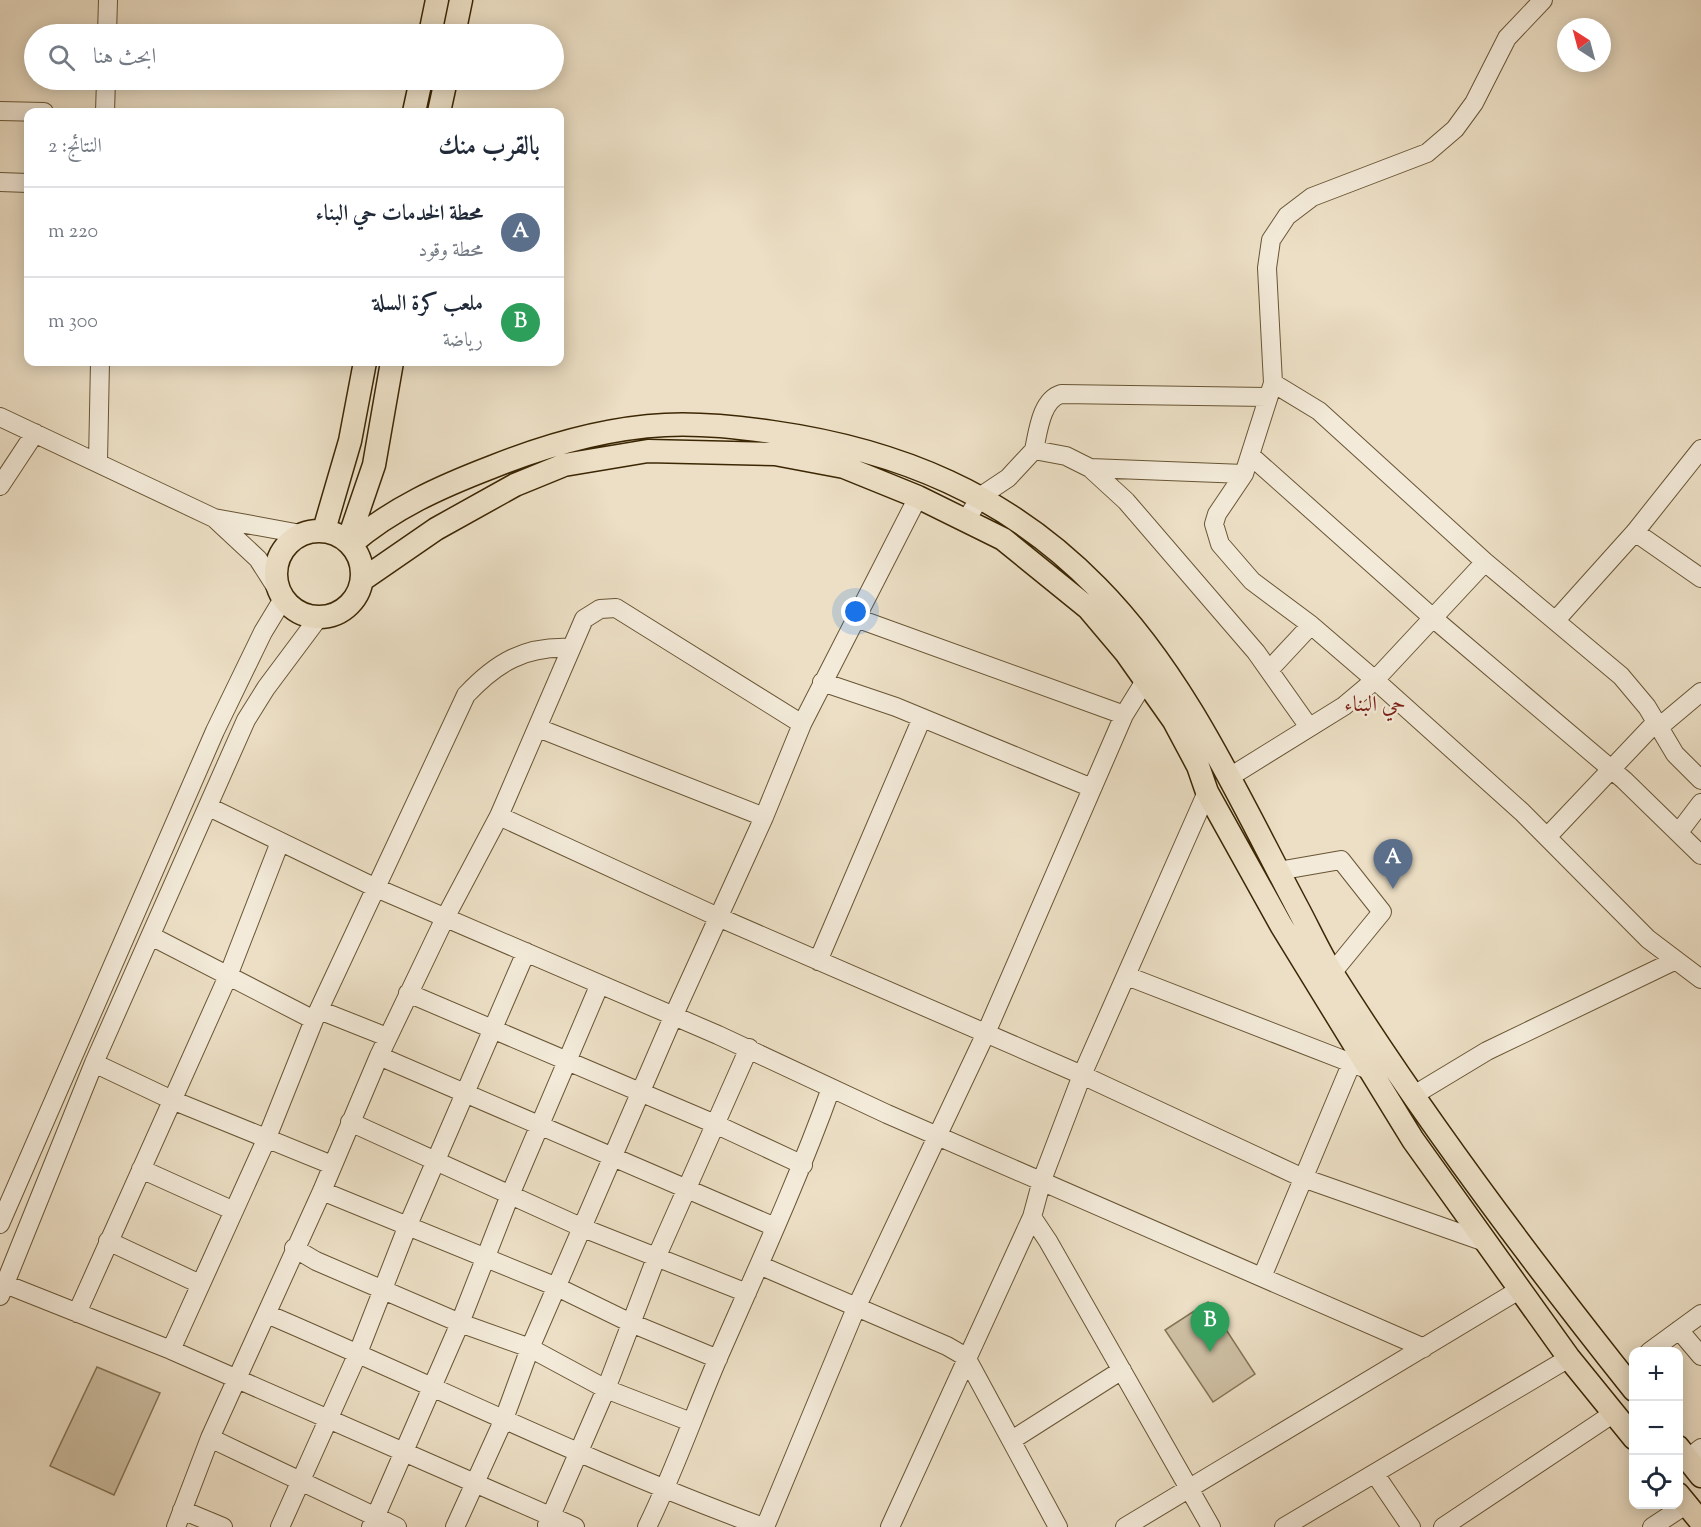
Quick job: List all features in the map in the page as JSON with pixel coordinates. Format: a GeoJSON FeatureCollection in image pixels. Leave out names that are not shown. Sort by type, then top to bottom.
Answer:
{"type":"FeatureCollection","features":[{"type":"Feature","properties":{"kind":"main road"},"geometry":{"type":"LineString","coordinates":[[432,24],[437,0]]}},
{"type":"Feature","properties":{"kind":"main road"},"geometry":{"type":"LineString","coordinates":[[456,24],[461,0]]}},
{"type":"Feature","properties":{"kind":"main road"},"geometry":{"type":"LineString","coordinates":[[415,108],[419,90]]}},
{"type":"Feature","properties":{"kind":"main road"},"geometry":{"type":"LineString","coordinates":[[440,108],[444,90]]}},
{"type":"Feature","properties":{"kind":"main road"},"geometry":{"type":"LineString","coordinates":[[324,530],[350,441],[364,366]]}},
{"type":"Feature","properties":{"kind":"main road"},"geometry":{"type":"LineString","coordinates":[[350,543],[374,465],[391,366]]}},
{"type":"Feature","properties":{"kind":"main road"},"geometry":{"type":"LineString","coordinates":[[350,543],[377,522],[408,503],[531,452],[570,440],[665,425],[723,425],[850,445],[935,474],[981,496],[1038,534],[1100,589],[1165,667],[1228,778],[1332,973],[1461,1165],[1626,1367]]}},
{"type":"Feature","properties":{"kind":"main road"},"geometry":{"type":"LineString","coordinates":[[362,580],[436,529],[515,485],[564,465],[648,451],[775,454],[844,467],[918,497],[1003,539],[1088,608],[1174,721],[1198,766],[1207,792],[1362,1067],[1519,1290],[1569,1358],[1629,1432]]}},
{"type":"Feature","properties":{"kind":"main road"},"geometry":{"type":"LineString","coordinates":[[324,530],[337,534],[350,543],[363,567],[362,580],[352,602],[343,611],[319,618],[293,609],[282,597],[276,584],[278,560],[291,540],[301,534],[324,530]]}},
{"type":"Feature","properties":{"kind":"main road"},"geometry":{"type":"LineString","coordinates":[[1683,1499],[1701,1522]]}},
{"type":"Feature","properties":{"kind":"street"},"geometry":{"type":"LineString","coordinates":[[107,24],[108,0]]}},
{"type":"Feature","properties":{"kind":"street"},"geometry":{"type":"LineString","coordinates":[[1543,0],[1507,38],[1474,103],[1455,129],[1427,153],[1312,197],[1287,216],[1272,240],[1267,268],[1270,390],[1244,474],[1217,514],[1214,524],[1220,544],[1251,581],[1311,625],[1376,680],[1548,837],[1648,939],[1674,961],[1701,979]]}},
{"type":"Feature","properties":{"kind":"street"},"geometry":{"type":"LineString","coordinates":[[105,108],[106,90]]}},
{"type":"Feature","properties":{"kind":"street"},"geometry":{"type":"LineString","coordinates":[[0,111],[24,112]]}},
{"type":"Feature","properties":{"kind":"street"},"geometry":{"type":"LineString","coordinates":[[0,182],[24,183]]}},
{"type":"Feature","properties":{"kind":"street"},"geometry":{"type":"LineString","coordinates":[[98,461],[100,366]]}},
{"type":"Feature","properties":{"kind":"street"},"geometry":{"type":"LineString","coordinates":[[966,520],[981,496],[1015,472],[1034,450],[1046,407],[1051,398],[1061,394],[1270,390],[1319,411],[1485,562],[1621,676],[1647,707],[1675,754],[1701,780]]}},
{"type":"Feature","properties":{"kind":"street"},"geometry":{"type":"LineString","coordinates":[[0,417],[98,461],[214,518],[301,534]]}},
{"type":"Feature","properties":{"kind":"street"},"geometry":{"type":"LineString","coordinates":[[0,486],[35,433]]}},
{"type":"Feature","properties":{"kind":"street"},"geometry":{"type":"LineString","coordinates":[[1556,620],[1635,532],[1701,449]]}},
{"type":"Feature","properties":{"kind":"street"},"geometry":{"type":"LineString","coordinates":[[1034,450],[1066,456],[1090,468],[1126,501],[1270,669],[1310,727]]}},
{"type":"Feature","properties":{"kind":"street"},"geometry":{"type":"LineString","coordinates":[[1251,456],[1433,618],[1609,769],[1701,855]]}},
{"type":"Feature","properties":{"kind":"street"},"geometry":{"type":"LineString","coordinates":[[1090,468],[1244,474]]}},
{"type":"Feature","properties":{"kind":"street"},"geometry":{"type":"LineString","coordinates":[[455,1527],[504,1419],[530,1348],[612,1158],[764,817],[802,724],[918,497]]}},
{"type":"Feature","properties":{"kind":"street"},"geometry":{"type":"LineString","coordinates":[[0,1224],[214,730],[282,597],[258,559],[214,518]]}},
{"type":"Feature","properties":{"kind":"street"},"geometry":{"type":"LineString","coordinates":[[1635,532],[1701,578]]}},
{"type":"Feature","properties":{"kind":"street"},"geometry":{"type":"LineString","coordinates":[[1228,778],[1344,706],[1376,680],[1485,562]]}},
{"type":"Feature","properties":{"kind":"street"},"geometry":{"type":"LineString","coordinates":[[223,1527],[179,1519],[210,1438],[238,1380],[294,1248],[322,1191],[387,1037],[445,918],[499,816],[584,619],[600,609],[616,608],[802,724]]}},
{"type":"Feature","properties":{"kind":"street"},"geometry":{"type":"LineString","coordinates":[[319,618],[266,688],[246,720],[94,1063],[3,1290],[76,1313],[171,1350],[475,1483],[548,1522],[575,1527]]}},
{"type":"Feature","properties":{"kind":"street"},"geometry":{"type":"LineString","coordinates":[[855,618],[1124,715]]}},
{"type":"Feature","properties":{"kind":"street"},"geometry":{"type":"LineString","coordinates":[[1270,669],[1311,625]]}},
{"type":"Feature","properties":{"kind":"street"},"geometry":{"type":"LineString","coordinates":[[171,1350],[266,1140],[316,1015],[466,694],[486,673],[521,653],[552,647],[570,648]]}},
{"type":"Feature","properties":{"kind":"street"},"geometry":{"type":"LineString","coordinates":[[267,1314],[578,1454],[665,1491],[764,1527],[856,1308],[986,1033],[1124,715],[1145,681]]}},
{"type":"Feature","properties":{"kind":"street"},"geometry":{"type":"LineString","coordinates":[[822,682],[922,718],[1092,788]]}},
{"type":"Feature","properties":{"kind":"street"},"geometry":{"type":"LineString","coordinates":[[1548,837],[1609,769],[1657,725],[1701,692]]}},
{"type":"Feature","properties":{"kind":"street"},"geometry":{"type":"LineString","coordinates":[[818,961],[922,718]]}},
{"type":"Feature","properties":{"kind":"street"},"geometry":{"type":"LineString","coordinates":[[538,728],[764,817]]}},
{"type":"Feature","properties":{"kind":"street"},"geometry":{"type":"LineString","coordinates":[[890,1527],[1032,1217],[1042,1180],[1082,1075],[1207,792]]}},
{"type":"Feature","properties":{"kind":"street"},"geometry":{"type":"LineString","coordinates":[[1679,832],[1701,802]]}},
{"type":"Feature","properties":{"kind":"street"},"geometry":{"type":"LineString","coordinates":[[209,807],[374,887],[599,986],[749,1048],[831,1088],[1424,1348]]}},
{"type":"Feature","properties":{"kind":"street"},"geometry":{"type":"LineString","coordinates":[[499,816],[718,917],[1082,1075],[1303,1178],[1488,1243]]}},
{"type":"Feature","properties":{"kind":"street"},"geometry":{"type":"LineString","coordinates":[[76,1313],[228,976],[280,842]]}},
{"type":"Feature","properties":{"kind":"street"},"geometry":{"type":"LineString","coordinates":[[1278,871],[1341,860],[1382,912],[1332,973]]}},
{"type":"Feature","properties":{"kind":"street"},"geometry":{"type":"LineString","coordinates":[[151,936],[228,976],[316,1015],[387,1037]]}},
{"type":"Feature","properties":{"kind":"street"},"geometry":{"type":"LineString","coordinates":[[280,1527],[358,1353],[408,1225],[526,952]]}},
{"type":"Feature","properties":{"kind":"street"},"geometry":{"type":"LineString","coordinates":[[1414,1095],[1487,1051],[1674,961]]}},
{"type":"Feature","properties":{"kind":"street"},"geometry":{"type":"LineString","coordinates":[[1127,976],[1362,1067],[1303,1178],[1262,1277]]}},
{"type":"Feature","properties":{"kind":"street"},"geometry":{"type":"LineString","coordinates":[[373,1522],[460,1323],[510,1195],[569,1062],[599,986]]}},
{"type":"Feature","properties":{"kind":"street"},"geometry":{"type":"LineString","coordinates":[[408,993],[803,1164]]}},
{"type":"Feature","properties":{"kind":"street"},"geometry":{"type":"LineString","coordinates":[[548,1522],[606,1389],[656,1258],[749,1048]]}},
{"type":"Feature","properties":{"kind":"street"},"geometry":{"type":"LineString","coordinates":[[379,1056],[540,1128],[775,1227]]}},
{"type":"Feature","properties":{"kind":"street"},"geometry":{"type":"LineString","coordinates":[[94,1063],[172,1100],[332,1165]]}},
{"type":"Feature","properties":{"kind":"street"},"geometry":{"type":"LineString","coordinates":[[647,1527],[665,1491],[691,1422],[803,1164],[831,1088]]}},
{"type":"Feature","properties":{"kind":"street"},"geometry":{"type":"LineString","coordinates":[[350,1122],[583,1228],[747,1293]]}},
{"type":"Feature","properties":{"kind":"street"},"geometry":{"type":"LineString","coordinates":[[141,1168],[234,1211]]}},
{"type":"Feature","properties":{"kind":"street"},"geometry":{"type":"LineString","coordinates":[[322,1191],[557,1287],[631,1323],[718,1359]]}},
{"type":"Feature","properties":{"kind":"street"},"geometry":{"type":"LineString","coordinates":[[1032,1217],[1211,1527]]}},
{"type":"Feature","properties":{"kind":"street"},"geometry":{"type":"LineString","coordinates":[[108,1241],[201,1284]]}},
{"type":"Feature","properties":{"kind":"street"},"geometry":{"type":"LineString","coordinates":[[294,1248],[316,1261],[381,1290],[460,1323],[530,1348],[606,1389],[691,1422]]}},
{"type":"Feature","properties":{"kind":"street"},"geometry":{"type":"LineString","coordinates":[[759,1265],[947,1346],[966,1357],[1058,1527]]}},
{"type":"Feature","properties":{"kind":"street"},"geometry":{"type":"LineString","coordinates":[[1125,1527],[1157,1518],[1188,1490],[1519,1290]]}},
{"type":"Feature","properties":{"kind":"street"},"geometry":{"type":"LineString","coordinates":[[1656,1347],[1701,1314]]}},
{"type":"Feature","properties":{"kind":"street"},"geometry":{"type":"LineString","coordinates":[[1678,1330],[1701,1356]]}},
{"type":"Feature","properties":{"kind":"street"},"geometry":{"type":"LineString","coordinates":[[1284,1527],[1569,1358]]}},
{"type":"Feature","properties":{"kind":"street"},"geometry":{"type":"LineString","coordinates":[[1012,1440],[1122,1370]]}},
{"type":"Feature","properties":{"kind":"street"},"geometry":{"type":"LineString","coordinates":[[1443,1527],[1614,1413]]}},
{"type":"Feature","properties":{"kind":"street"},"geometry":{"type":"LineString","coordinates":[[210,1438],[300,1481],[373,1522],[397,1527]]}},
{"type":"Feature","properties":{"kind":"street"},"geometry":{"type":"LineString","coordinates":[[1375,1474],[1411,1527]]}},
{"type":"Feature","properties":{"kind":"street"},"geometry":{"type":"LineString","coordinates":[[1652,1527],[1672,1509]]}},
{"type":"Feature","properties":{"kind":"shaded area"},"geometry":{"type":"Polygon","coordinates":[[[1208,1302],[1255,1374],[1213,1402],[1165,1330],[1208,1302]]]}},
{"type":"Feature","properties":{"kind":"shaded area"},"geometry":{"type":"Polygon","coordinates":[[[97,1367],[160,1393],[114,1495],[50,1466],[97,1367]]]}},
{"type":"Feature","properties":{"kind":"place","name":"محطة الخدمات حي البناء"},"geometry":{"type":"Point","coordinates":[1393,889]}},
{"type":"Feature","properties":{"kind":"place","name":"ملعب كرة السلة"},"geometry":{"type":"Point","coordinates":[1210,1352]}},
{"type":"Feature","properties":{"kind":"district","name":"حي البناء"},"geometry":{"type":"Point","coordinates":[1375,706]}}]}
